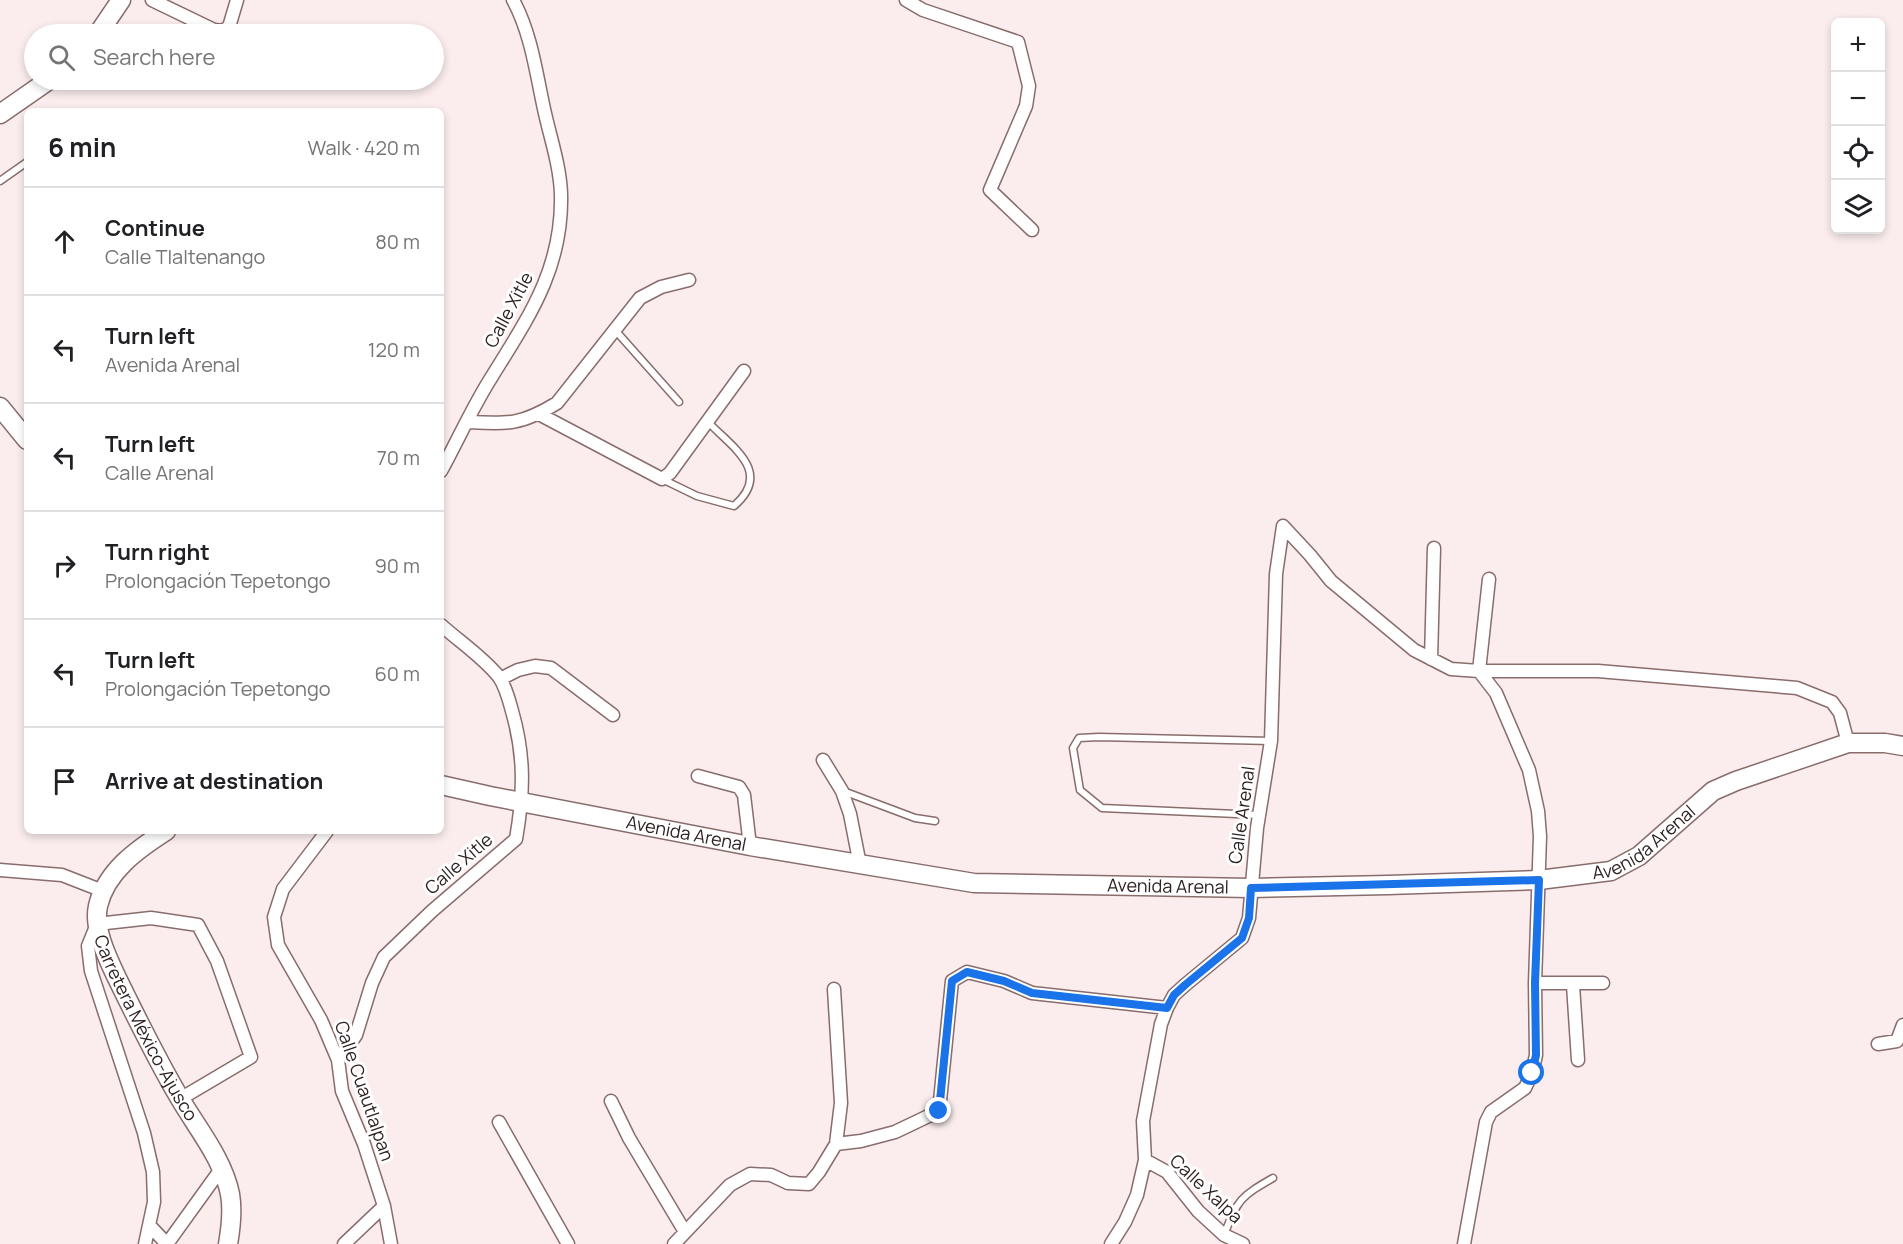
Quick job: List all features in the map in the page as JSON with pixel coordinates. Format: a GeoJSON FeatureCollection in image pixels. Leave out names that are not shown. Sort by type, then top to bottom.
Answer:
{"type":"FeatureCollection","features":[{"type":"Feature","properties":{"kind":"street"},"geometry":{"type":"LineString","coordinates":[[105,24],[121,0]]}},
{"type":"Feature","properties":{"kind":"street"},"geometry":{"type":"LineString","coordinates":[[152,0],[202,24]]}},
{"type":"Feature","properties":{"kind":"street"},"geometry":{"type":"LineString","coordinates":[[230,24],[237,0]]}},
{"type":"Feature","properties":{"kind":"street","name":"Calle Xitle"},"geometry":{"type":"LineString","coordinates":[[444,466],[489,380],[516,339],[544,287],[552,263],[556,238],[561,193],[558,172],[531,47],[522,17],[513,0]]}},
{"type":"Feature","properties":{"kind":"street"},"geometry":{"type":"LineString","coordinates":[[906,0],[923,10],[1018,42],[1029,86],[1026,106],[990,190],[1032,230]]}},
{"type":"Feature","properties":{"kind":"street"},"geometry":{"type":"LineString","coordinates":[[0,114],[35,90]]}},
{"type":"Feature","properties":{"kind":"street"},"geometry":{"type":"LineString","coordinates":[[468,422],[510,424],[557,404],[640,298],[661,287],[689,280]]}},
{"type":"Feature","properties":{"kind":"street"},"geometry":{"type":"LineString","coordinates":[[538,414],[662,479],[670,472],[744,371]]}},
{"type":"Feature","properties":{"kind":"street"},"geometry":{"type":"LineString","coordinates":[[0,407],[24,436]]}},
{"type":"Feature","properties":{"kind":"street","name":"Calle Arenal"},"geometry":{"type":"LineString","coordinates":[[1111,1244],[1125,1222],[1137,1195],[1145,1160],[1143,1121],[1161,1024],[1167,1008],[1174,995],[1242,938],[1249,918],[1259,815],[1271,741],[1276,574],[1284,526],[1331,581],[1414,650],[1431,659]]}},
{"type":"Feature","properties":{"kind":"street"},"geometry":{"type":"LineString","coordinates":[[1434,548],[1431,659],[1451,669],[1598,671],[1797,688],[1832,702],[1840,713],[1848,743]]}},
{"type":"Feature","properties":{"kind":"street"},"geometry":{"type":"LineString","coordinates":[[1464,1244],[1486,1122],[1491,1112],[1526,1088],[1536,1055],[1538,811],[1529,770],[1496,693],[1479,671],[1489,579]]}},
{"type":"Feature","properties":{"kind":"street","name":"Calle Xitle"},"geometry":{"type":"LineString","coordinates":[[338,1060],[356,1035],[372,983],[384,957],[432,911],[516,839],[522,802],[523,768],[518,732],[508,696],[500,679],[489,667],[444,627]]}},
{"type":"Feature","properties":{"kind":"street"},"geometry":{"type":"LineString","coordinates":[[500,679],[518,670],[535,666],[551,668],[613,715]]}},
{"type":"Feature","properties":{"kind":"street","name":"Avenida Arenal"},"geometry":{"type":"LineString","coordinates":[[444,785],[750,846],[974,883],[1251,888],[1539,880],[1611,871],[1639,856],[1713,791],[1736,781],[1848,743],[1885,743],[1903,746]]}},
{"type":"Feature","properties":{"kind":"street"},"geometry":{"type":"LineString","coordinates":[[823,760],[842,791],[850,814],[860,865]]}},
{"type":"Feature","properties":{"kind":"street"},"geometry":{"type":"LineString","coordinates":[[698,776],[739,787],[744,795],[750,846]]}},
{"type":"Feature","properties":{"kind":"street","name":"Carretera México-Ajusco"},"geometry":{"type":"LineString","coordinates":[[162,834],[131,855],[103,891],[97,908],[97,924],[111,965],[142,1032],[221,1169],[230,1194],[232,1220],[228,1244]]}},
{"type":"Feature","properties":{"kind":"street","name":"Calle Cuautlalpan"},"geometry":{"type":"LineString","coordinates":[[325,834],[283,889],[274,917],[278,945],[321,1020],[338,1060],[342,1091],[364,1144],[384,1206],[391,1244]]}},
{"type":"Feature","properties":{"kind":"street"},"geometry":{"type":"LineString","coordinates":[[0,870],[62,875],[103,891]]}},
{"type":"Feature","properties":{"kind":"street"},"geometry":{"type":"LineString","coordinates":[[145,1244],[154,1202],[153,1172],[144,1133],[91,971],[88,946],[97,924],[151,918],[198,925],[217,961],[251,1057],[180,1099]]}},
{"type":"Feature","properties":{"kind":"street"},"geometry":{"type":"LineString","coordinates":[[836,1144],[861,1141],[895,1132],[939,1111],[952,981],[967,972],[1004,981],[1032,993],[1167,1008]]}},
{"type":"Feature","properties":{"kind":"street"},"geometry":{"type":"LineString","coordinates":[[1535,983],[1573,985],[1604,983]]}},
{"type":"Feature","properties":{"kind":"street"},"geometry":{"type":"LineString","coordinates":[[1573,985],[1578,1060]]}},
{"type":"Feature","properties":{"kind":"street"},"geometry":{"type":"LineString","coordinates":[[674,1244],[730,1185],[750,1174],[771,1175],[788,1183],[809,1184],[824,1166],[836,1144],[841,1103],[834,989]]}},
{"type":"Feature","properties":{"kind":"street"},"geometry":{"type":"LineString","coordinates":[[1878,1044],[1897,1041],[1903,1025]]}},
{"type":"Feature","properties":{"kind":"street"},"geometry":{"type":"LineString","coordinates":[[611,1101],[629,1138],[685,1232]]}},
{"type":"Feature","properties":{"kind":"street"},"geometry":{"type":"LineString","coordinates":[[499,1122],[568,1244]]}},
{"type":"Feature","properties":{"kind":"street","name":"Calle Xalpa"},"geometry":{"type":"LineString","coordinates":[[1145,1160],[1167,1172],[1198,1211],[1224,1235],[1243,1244]]}},
{"type":"Feature","properties":{"kind":"street"},"geometry":{"type":"LineString","coordinates":[[150,1226],[167,1244],[221,1169]]}},
{"type":"Feature","properties":{"kind":"street"},"geometry":{"type":"LineString","coordinates":[[344,1244],[384,1206]]}},
{"type":"Feature","properties":{"kind":"lane"},"geometry":{"type":"LineString","coordinates":[[0,180],[24,164]]}},
{"type":"Feature","properties":{"kind":"lane"},"geometry":{"type":"LineString","coordinates":[[615,330],[679,402]]}},
{"type":"Feature","properties":{"kind":"lane"},"geometry":{"type":"LineString","coordinates":[[662,479],[697,496],[734,506],[746,496],[751,479],[750,465],[708,421]]}},
{"type":"Feature","properties":{"kind":"lane"},"geometry":{"type":"LineString","coordinates":[[1259,815],[1102,808],[1080,790],[1073,748],[1079,738],[1099,737],[1271,741]]}},
{"type":"Feature","properties":{"kind":"lane"},"geometry":{"type":"LineString","coordinates":[[842,791],[915,818],[935,821]]}},
{"type":"Feature","properties":{"kind":"lane"},"geometry":{"type":"LineString","coordinates":[[1224,1235],[1235,1205],[1250,1191],[1273,1178]]}},
{"type":"Feature","properties":{"kind":"route"},"geometry":{"type":"LineString","coordinates":[[939,1111],[952,981],[967,972],[1004,981],[1032,993],[1167,1008],[1174,995],[1242,938],[1249,918],[1251,888],[1539,880],[1535,983],[1536,1055],[1532,1073]]}}]}
